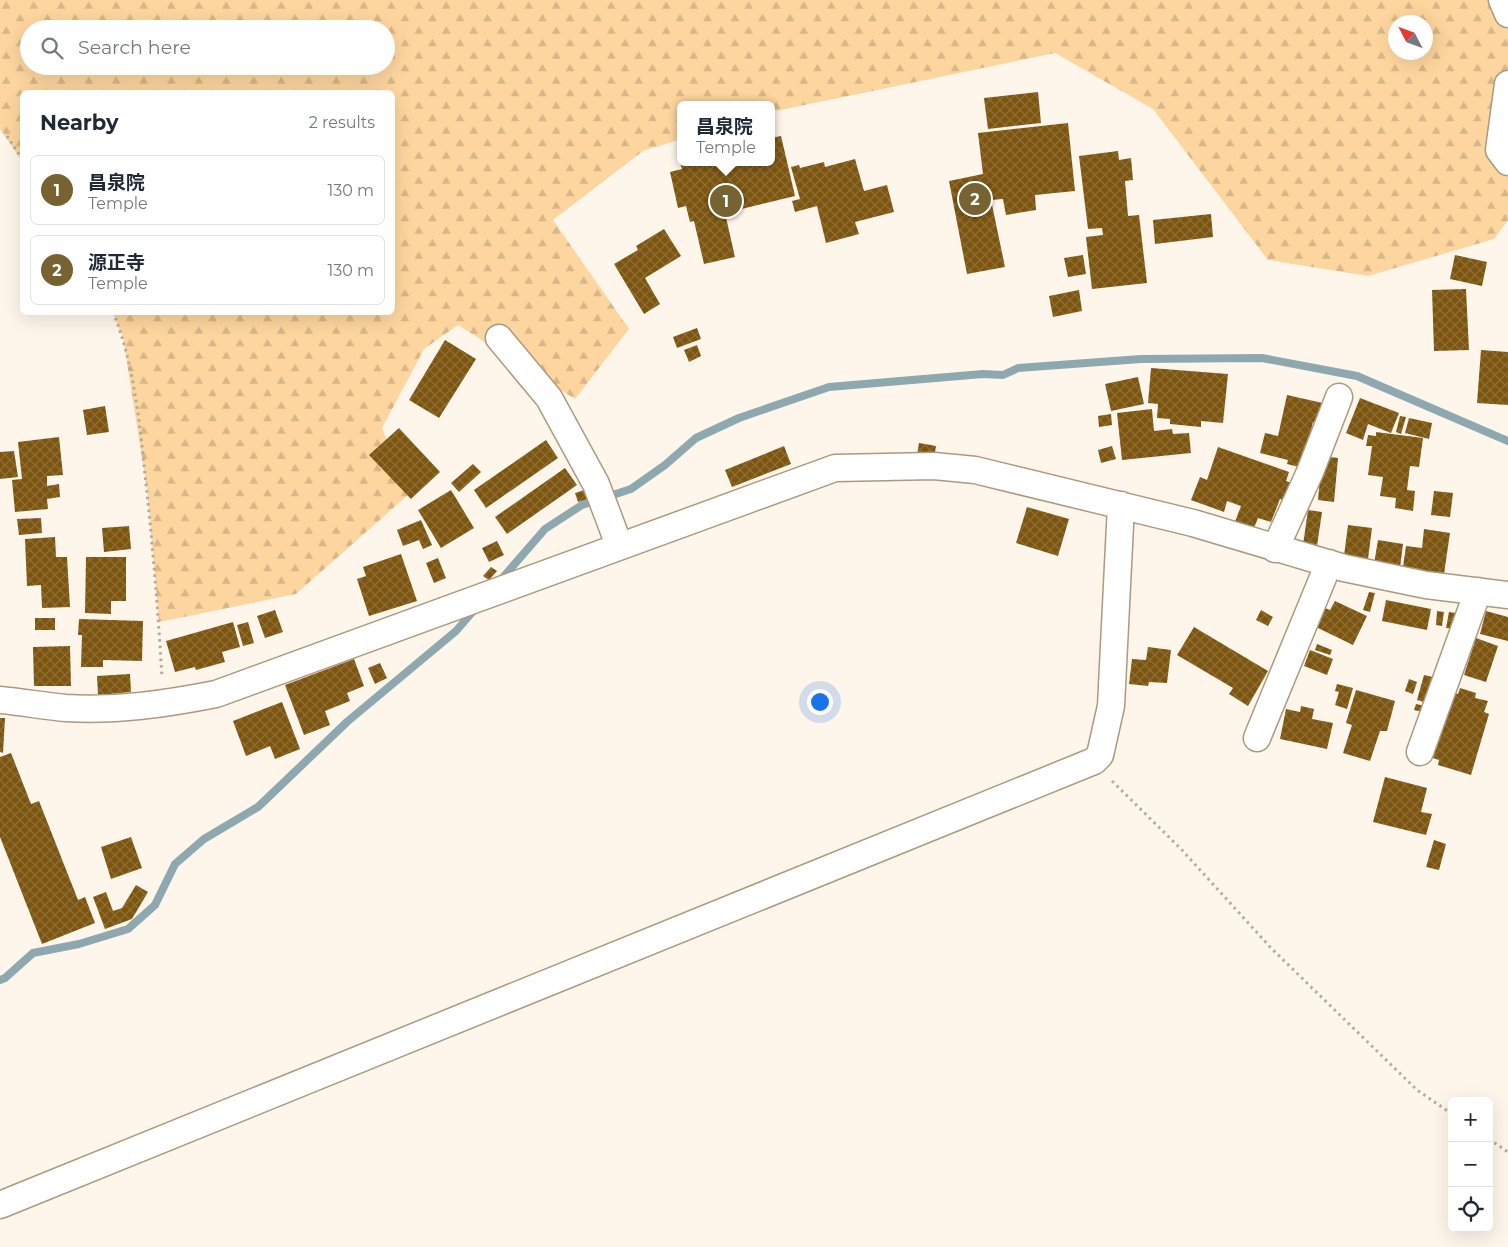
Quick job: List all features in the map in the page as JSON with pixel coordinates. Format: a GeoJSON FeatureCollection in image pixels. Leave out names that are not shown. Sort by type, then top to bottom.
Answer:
{"type":"FeatureCollection","features":[{"type":"Feature","properties":{"kind":"street"},"geometry":{"type":"LineString","coordinates":[[1502,0],[1508,14]]}},
{"type":"Feature","properties":{"kind":"street"},"geometry":{"type":"LineString","coordinates":[[1508,84],[1499,150],[1508,162]]}},
{"type":"Feature","properties":{"kind":"street"},"geometry":{"type":"LineString","coordinates":[[499,338],[549,398],[596,484],[619,546]]}},
{"type":"Feature","properties":{"kind":"street"},"geometry":{"type":"LineString","coordinates":[[1275,549],[1310,472],[1339,397]]}},
{"type":"Feature","properties":{"kind":"street"},"geometry":{"type":"LineString","coordinates":[[0,700],[65,708],[125,709],[163,705],[216,694],[835,468],[934,466],[976,470],[1193,523],[1275,549],[1329,563],[1426,585],[1508,595]]}},
{"type":"Feature","properties":{"kind":"street"},"geometry":{"type":"LineString","coordinates":[[0,1205],[1094,761],[1100,755],[1111,706],[1122,505]]}},
{"type":"Feature","properties":{"kind":"street"},"geometry":{"type":"LineString","coordinates":[[1257,738],[1329,563]]}},
{"type":"Feature","properties":{"kind":"street"},"geometry":{"type":"LineString","coordinates":[[1420,752],[1478,591]]}},
{"type":"Feature","properties":{"kind":"path"},"geometry":{"type":"LineString","coordinates":[[7,136],[20,156]]}},
{"type":"Feature","properties":{"kind":"path"},"geometry":{"type":"LineString","coordinates":[[114,315],[123,338],[141,435],[157,589],[163,705]]}},
{"type":"Feature","properties":{"kind":"path"},"geometry":{"type":"LineString","coordinates":[[1094,761],[1181,849],[1271,948],[1417,1090],[1448,1111]]}},
{"type":"Feature","properties":{"kind":"path"},"geometry":{"type":"LineString","coordinates":[[1493,1142],[1508,1152]]}},
{"type":"Feature","properties":{"kind":"green space"},"geometry":{"type":"Polygon","coordinates":[[[0,0],[1508,0],[1508,220],[1494,239],[1368,276],[1268,260],[1153,109],[1055,53],[775,111],[775,101],[677,101],[677,140],[643,151],[553,220],[629,329],[575,399],[458,325],[424,349],[382,428],[408,495],[296,594],[159,622],[147,489],[123,338],[114,315],[395,315],[395,90],[20,90],[20,158],[0,129],[0,0]]]}},
{"type":"Feature","properties":{"kind":"building"},"geometry":{"type":"Polygon","coordinates":[[[1038,92],[1041,123],[988,129],[984,98],[1038,92]]]}},
{"type":"Feature","properties":{"kind":"building"},"geometry":{"type":"Polygon","coordinates":[[[1068,123],[1075,191],[1035,195],[1036,210],[1006,215],[1003,199],[991,200],[1005,267],[967,274],[949,181],[983,174],[978,133],[1068,123]]]}},
{"type":"Feature","properties":{"kind":"building"},"geometry":{"type":"Polygon","coordinates":[[[781,136],[795,196],[725,213],[735,257],[704,264],[694,221],[690,222],[686,206],[678,208],[670,172],[682,169],[681,166],[775,166],[775,137],[781,136]]]}},
{"type":"Feature","properties":{"kind":"building"},"geometry":{"type":"Polygon","coordinates":[[[1118,151],[1119,160],[1131,158],[1133,180],[1125,181],[1128,216],[1139,215],[1147,283],[1092,289],[1086,237],[1103,235],[1102,228],[1088,229],[1079,156],[1118,151]]]}},
{"type":"Feature","properties":{"kind":"building"},"geometry":{"type":"Polygon","coordinates":[[[855,159],[864,191],[887,185],[894,212],[855,222],[859,234],[826,243],[817,206],[795,212],[792,201],[800,199],[791,167],[799,165],[800,168],[824,162],[825,167],[855,159]]]}},
{"type":"Feature","properties":{"kind":"building"},"geometry":{"type":"Polygon","coordinates":[[[1211,214],[1213,237],[1155,244],[1153,220],[1211,214]]]}},
{"type":"Feature","properties":{"kind":"building"},"geometry":{"type":"Polygon","coordinates":[[[664,229],[681,256],[645,278],[660,304],[644,314],[614,264],[638,250],[636,246],[664,229]]]}},
{"type":"Feature","properties":{"kind":"building"},"geometry":{"type":"Polygon","coordinates":[[[1083,255],[1086,274],[1068,277],[1064,258],[1083,255]]]}},
{"type":"Feature","properties":{"kind":"building"},"geometry":{"type":"Polygon","coordinates":[[[1455,255],[1487,262],[1482,286],[1450,279],[1455,255]]]}},
{"type":"Feature","properties":{"kind":"building"},"geometry":{"type":"Polygon","coordinates":[[[1466,289],[1469,350],[1434,351],[1432,290],[1466,289]]]}},
{"type":"Feature","properties":{"kind":"building"},"geometry":{"type":"Polygon","coordinates":[[[1079,290],[1082,311],[1053,317],[1049,296],[1079,290]]]}},
{"type":"Feature","properties":{"kind":"building"},"geometry":{"type":"Polygon","coordinates":[[[697,328],[701,339],[677,348],[673,337],[697,328]]]}},
{"type":"Feature","properties":{"kind":"building"},"geometry":{"type":"Polygon","coordinates":[[[445,340],[476,359],[439,418],[409,400],[445,340]]]}},
{"type":"Feature","properties":{"kind":"building"},"geometry":{"type":"Polygon","coordinates":[[[697,345],[701,356],[689,362],[684,350],[697,345]]]}},
{"type":"Feature","properties":{"kind":"building"},"geometry":{"type":"Polygon","coordinates":[[[1481,350],[1508,352],[1508,405],[1477,403],[1481,350]]]}},
{"type":"Feature","properties":{"kind":"building"},"geometry":{"type":"Polygon","coordinates":[[[1151,368],[1228,374],[1223,423],[1201,421],[1201,427],[1170,424],[1170,419],[1157,418],[1158,404],[1148,403],[1151,368]]]}},
{"type":"Feature","properties":{"kind":"building"},"geometry":{"type":"Polygon","coordinates":[[[1138,377],[1144,404],[1111,411],[1105,384],[1138,377]]]}},
{"type":"Feature","properties":{"kind":"building"},"geometry":{"type":"Polygon","coordinates":[[[1287,395],[1327,404],[1322,425],[1313,422],[1310,435],[1317,437],[1303,468],[1287,464],[1288,460],[1260,453],[1265,433],[1278,436],[1287,395]]]}},
{"type":"Feature","properties":{"kind":"building"},"geometry":{"type":"Polygon","coordinates":[[[1360,398],[1399,413],[1391,433],[1368,424],[1363,440],[1346,433],[1360,398]]]}},
{"type":"Feature","properties":{"kind":"building"},"geometry":{"type":"Polygon","coordinates":[[[105,406],[109,432],[87,435],[83,410],[105,406]]]}},
{"type":"Feature","properties":{"kind":"building"},"geometry":{"type":"Polygon","coordinates":[[[1152,409],[1154,431],[1172,429],[1173,434],[1189,433],[1191,453],[1122,460],[1117,413],[1152,409]]]}},
{"type":"Feature","properties":{"kind":"building"},"geometry":{"type":"Polygon","coordinates":[[[1111,414],[1112,425],[1099,427],[1098,416],[1111,414]]]}},
{"type":"Feature","properties":{"kind":"building"},"geometry":{"type":"Polygon","coordinates":[[[1400,416],[1406,417],[1401,434],[1396,432],[1400,416]]]}},
{"type":"Feature","properties":{"kind":"building"},"geometry":{"type":"Polygon","coordinates":[[[1409,418],[1432,423],[1429,439],[1405,433],[1409,418]]]}},
{"type":"Feature","properties":{"kind":"building"},"geometry":{"type":"Polygon","coordinates":[[[399,428],[440,472],[411,499],[369,455],[399,428]]]}},
{"type":"Feature","properties":{"kind":"building"},"geometry":{"type":"Polygon","coordinates":[[[1376,432],[1423,438],[1419,467],[1410,466],[1407,490],[1415,491],[1413,511],[1395,508],[1396,498],[1380,496],[1383,477],[1368,475],[1372,446],[1366,446],[1368,435],[1376,436],[1376,432]]]}},
{"type":"Feature","properties":{"kind":"building"},"geometry":{"type":"Polygon","coordinates":[[[59,437],[63,475],[47,476],[47,486],[59,484],[60,497],[47,499],[48,509],[15,512],[12,480],[22,479],[18,442],[59,437]]]}},
{"type":"Feature","properties":{"kind":"building"},"geometry":{"type":"Polygon","coordinates":[[[546,440],[558,458],[486,508],[474,490],[546,440]]]}},
{"type":"Feature","properties":{"kind":"building"},"geometry":{"type":"Polygon","coordinates":[[[919,443],[936,446],[934,458],[917,455],[919,443]]]}},
{"type":"Feature","properties":{"kind":"building"},"geometry":{"type":"Polygon","coordinates":[[[784,446],[791,464],[732,487],[725,470],[784,446]]]}},
{"type":"Feature","properties":{"kind":"building"},"geometry":{"type":"Polygon","coordinates":[[[1112,446],[1116,459],[1101,463],[1098,450],[1112,446]]]}},
{"type":"Feature","properties":{"kind":"building"},"geometry":{"type":"Polygon","coordinates":[[[1218,447],[1289,472],[1286,481],[1292,483],[1285,501],[1280,499],[1271,522],[1258,518],[1254,528],[1235,522],[1241,506],[1227,501],[1224,512],[1191,500],[1200,477],[1207,480],[1218,447]]]}},
{"type":"Feature","properties":{"kind":"building"},"geometry":{"type":"Polygon","coordinates":[[[14,451],[18,477],[0,479],[0,452],[14,451]]]}},
{"type":"Feature","properties":{"kind":"building"},"geometry":{"type":"Polygon","coordinates":[[[1322,456],[1338,458],[1334,502],[1318,500],[1322,456]]]}},
{"type":"Feature","properties":{"kind":"building"},"geometry":{"type":"Polygon","coordinates":[[[473,464],[481,472],[459,492],[451,483],[473,464]]]}},
{"type":"Feature","properties":{"kind":"building"},"geometry":{"type":"Polygon","coordinates":[[[565,468],[577,485],[507,534],[495,517],[565,468]]]}},
{"type":"Feature","properties":{"kind":"building"},"geometry":{"type":"Polygon","coordinates":[[[588,489],[591,498],[578,502],[575,493],[588,489]]]}},
{"type":"Feature","properties":{"kind":"building"},"geometry":{"type":"Polygon","coordinates":[[[451,490],[474,528],[441,548],[418,510],[451,490]]]}},
{"type":"Feature","properties":{"kind":"building"},"geometry":{"type":"Polygon","coordinates":[[[1434,491],[1453,493],[1450,517],[1431,515],[1434,491]]]}},
{"type":"Feature","properties":{"kind":"building"},"geometry":{"type":"Polygon","coordinates":[[[1027,507],[1069,519],[1058,556],[1016,543],[1027,507]]]}},
{"type":"Feature","properties":{"kind":"building"},"geometry":{"type":"Polygon","coordinates":[[[1308,510],[1322,512],[1317,546],[1303,545],[1308,510]]]}},
{"type":"Feature","properties":{"kind":"building"},"geometry":{"type":"Polygon","coordinates":[[[41,518],[42,533],[19,535],[17,519],[41,518]]]}},
{"type":"Feature","properties":{"kind":"building"},"geometry":{"type":"Polygon","coordinates":[[[421,520],[432,545],[423,549],[419,540],[403,546],[397,530],[421,520]]]}},
{"type":"Feature","properties":{"kind":"building"},"geometry":{"type":"Polygon","coordinates":[[[1348,525],[1372,528],[1368,559],[1344,556],[1348,525]]]}},
{"type":"Feature","properties":{"kind":"building"},"geometry":{"type":"Polygon","coordinates":[[[129,526],[131,549],[104,552],[102,528],[129,526]]]}},
{"type":"Feature","properties":{"kind":"building"},"geometry":{"type":"Polygon","coordinates":[[[1424,529],[1450,533],[1444,574],[1403,567],[1406,546],[1422,548],[1424,529]]]}},
{"type":"Feature","properties":{"kind":"building"},"geometry":{"type":"Polygon","coordinates":[[[55,537],[56,557],[67,557],[70,607],[42,608],[41,585],[27,586],[25,539],[55,537]]]}},
{"type":"Feature","properties":{"kind":"building"},"geometry":{"type":"Polygon","coordinates":[[[1378,540],[1403,544],[1400,568],[1374,564],[1378,540]]]}},
{"type":"Feature","properties":{"kind":"building"},"geometry":{"type":"Polygon","coordinates":[[[497,541],[504,555],[489,562],[482,548],[497,541]]]}},
{"type":"Feature","properties":{"kind":"building"},"geometry":{"type":"Polygon","coordinates":[[[401,554],[417,601],[369,616],[357,579],[366,576],[363,567],[401,554]]]}},
{"type":"Feature","properties":{"kind":"building"},"geometry":{"type":"Polygon","coordinates":[[[86,557],[126,557],[126,601],[111,601],[111,614],[85,613],[86,557]]]}},
{"type":"Feature","properties":{"kind":"building"},"geometry":{"type":"Polygon","coordinates":[[[438,558],[446,578],[434,583],[426,563],[438,558]]]}},
{"type":"Feature","properties":{"kind":"building"},"geometry":{"type":"Polygon","coordinates":[[[491,567],[497,571],[489,580],[483,576],[491,567]]]}},
{"type":"Feature","properties":{"kind":"building"},"geometry":{"type":"Polygon","coordinates":[[[1369,592],[1375,593],[1370,612],[1363,610],[1369,592]]]}},
{"type":"Feature","properties":{"kind":"building"},"geometry":{"type":"Polygon","coordinates":[[[1386,600],[1431,609],[1427,630],[1382,621],[1386,600]]]}},
{"type":"Feature","properties":{"kind":"building"},"geometry":{"type":"Polygon","coordinates":[[[1335,601],[1367,616],[1353,645],[1316,627],[1325,608],[1330,610],[1335,601]]]}},
{"type":"Feature","properties":{"kind":"building"},"geometry":{"type":"Polygon","coordinates":[[[275,610],[283,632],[265,638],[257,616],[275,610]]]}},
{"type":"Feature","properties":{"kind":"building"},"geometry":{"type":"Polygon","coordinates":[[[1261,610],[1273,617],[1268,626],[1256,620],[1261,610]]]}},
{"type":"Feature","properties":{"kind":"building"},"geometry":{"type":"Polygon","coordinates":[[[1437,611],[1444,612],[1442,626],[1436,625],[1437,611]]]}},
{"type":"Feature","properties":{"kind":"building"},"geometry":{"type":"Polygon","coordinates":[[[1486,611],[1508,617],[1508,641],[1480,634],[1486,611]]]}},
{"type":"Feature","properties":{"kind":"building"},"geometry":{"type":"Polygon","coordinates":[[[1449,612],[1463,614],[1460,630],[1446,628],[1449,612]]]}},
{"type":"Feature","properties":{"kind":"building"},"geometry":{"type":"Polygon","coordinates":[[[35,618],[55,618],[55,630],[35,630],[35,618]]]}},
{"type":"Feature","properties":{"kind":"building"},"geometry":{"type":"Polygon","coordinates":[[[79,619],[143,621],[142,661],[103,660],[103,667],[81,667],[82,635],[78,635],[79,619]]]}},
{"type":"Feature","properties":{"kind":"building"},"geometry":{"type":"Polygon","coordinates":[[[233,622],[240,647],[222,652],[225,662],[196,670],[195,667],[175,672],[166,641],[233,622]]]}},
{"type":"Feature","properties":{"kind":"building"},"geometry":{"type":"Polygon","coordinates":[[[248,622],[254,643],[243,646],[237,625],[248,622]]]}},
{"type":"Feature","properties":{"kind":"building"},"geometry":{"type":"Polygon","coordinates":[[[1194,627],[1268,671],[1248,706],[1229,694],[1233,688],[1177,655],[1194,627]]]}},
{"type":"Feature","properties":{"kind":"building"},"geometry":{"type":"Polygon","coordinates":[[[1476,638],[1498,646],[1486,682],[1464,675],[1476,638]]]}},
{"type":"Feature","properties":{"kind":"building"},"geometry":{"type":"Polygon","coordinates":[[[1317,644],[1332,650],[1330,655],[1315,650],[1317,644]]]}},
{"type":"Feature","properties":{"kind":"building"},"geometry":{"type":"Polygon","coordinates":[[[70,646],[71,686],[34,686],[33,647],[70,646]]]}},
{"type":"Feature","properties":{"kind":"building"},"geometry":{"type":"Polygon","coordinates":[[[1148,647],[1171,650],[1167,683],[1149,682],[1148,686],[1129,684],[1132,659],[1146,660],[1148,647]]]}},
{"type":"Feature","properties":{"kind":"building"},"geometry":{"type":"Polygon","coordinates":[[[1310,650],[1333,659],[1327,675],[1304,666],[1310,650]]]}},
{"type":"Feature","properties":{"kind":"building"},"geometry":{"type":"Polygon","coordinates":[[[354,659],[364,686],[347,693],[350,701],[325,711],[330,725],[304,735],[285,685],[354,659]]]}},
{"type":"Feature","properties":{"kind":"building"},"geometry":{"type":"Polygon","coordinates":[[[380,663],[387,678],[375,684],[368,668],[380,663]]]}},
{"type":"Feature","properties":{"kind":"building"},"geometry":{"type":"Polygon","coordinates":[[[130,674],[131,692],[98,695],[97,676],[130,674]]]}},
{"type":"Feature","properties":{"kind":"building"},"geometry":{"type":"Polygon","coordinates":[[[1424,675],[1437,678],[1430,704],[1417,700],[1424,675]]]}},
{"type":"Feature","properties":{"kind":"building"},"geometry":{"type":"Polygon","coordinates":[[[1409,679],[1417,682],[1413,694],[1405,691],[1409,679]]]}},
{"type":"Feature","properties":{"kind":"building"},"geometry":{"type":"Polygon","coordinates":[[[1337,684],[1353,688],[1347,709],[1335,705],[1339,692],[1335,691],[1337,684]]]}},
{"type":"Feature","properties":{"kind":"building"},"geometry":{"type":"Polygon","coordinates":[[[1460,688],[1476,693],[1475,698],[1488,701],[1484,712],[1489,714],[1471,775],[1438,765],[1439,760],[1427,756],[1452,692],[1458,694],[1460,688]]]}},
{"type":"Feature","properties":{"kind":"building"},"geometry":{"type":"Polygon","coordinates":[[[1356,690],[1395,701],[1387,731],[1380,731],[1370,761],[1343,753],[1352,725],[1346,723],[1356,690]]]}},
{"type":"Feature","properties":{"kind":"building"},"geometry":{"type":"Polygon","coordinates":[[[282,702],[300,749],[275,759],[270,746],[246,756],[233,721],[282,702]]]}},
{"type":"Feature","properties":{"kind":"building"},"geometry":{"type":"Polygon","coordinates":[[[1416,704],[1425,706],[1423,712],[1414,710],[1416,704]]]}},
{"type":"Feature","properties":{"kind":"building"},"geometry":{"type":"Polygon","coordinates":[[[1301,706],[1314,709],[1312,719],[1333,723],[1327,749],[1280,739],[1286,709],[1300,712],[1301,706]]]}},
{"type":"Feature","properties":{"kind":"building"},"geometry":{"type":"Polygon","coordinates":[[[0,718],[5,718],[3,753],[0,752],[0,718]]]}},
{"type":"Feature","properties":{"kind":"building"},"geometry":{"type":"Polygon","coordinates":[[[11,753],[31,804],[39,801],[78,900],[85,897],[95,923],[42,944],[0,837],[0,757],[11,753]]]}},
{"type":"Feature","properties":{"kind":"building"},"geometry":{"type":"Polygon","coordinates":[[[1385,777],[1427,788],[1421,812],[1432,814],[1426,835],[1373,822],[1385,777]]]}},
{"type":"Feature","properties":{"kind":"building"},"geometry":{"type":"Polygon","coordinates":[[[131,837],[142,868],[111,879],[101,847],[131,837]]]}},
{"type":"Feature","properties":{"kind":"building"},"geometry":{"type":"Polygon","coordinates":[[[1434,840],[1446,844],[1439,870],[1426,867],[1434,840]]]}},
{"type":"Feature","properties":{"kind":"building"},"geometry":{"type":"Polygon","coordinates":[[[136,885],[148,892],[132,919],[105,929],[93,897],[106,892],[113,911],[122,908],[136,885]]]}},
{"type":"Feature","properties":{"kind":"waterway"},"geometry":{"type":"LineString","coordinates":[[499,582],[545,529],[582,505],[631,489],[665,465],[696,438],[739,418],[829,387],[983,374],[1003,375],[1018,368],[1141,359],[1262,358],[1357,376],[1508,441]]}},
{"type":"Feature","properties":{"kind":"waterway"},"geometry":{"type":"LineString","coordinates":[[0,980],[5,978],[33,953],[79,944],[128,929],[155,905],[175,864],[204,839],[258,807],[348,721],[456,631],[475,609]]}},
{"type":"Feature","properties":{"kind":"place","name":"源正寺"},"geometry":{"type":"Point","coordinates":[975,199]}},
{"type":"Feature","properties":{"kind":"place","name":"昌泉院"},"geometry":{"type":"Point","coordinates":[726,201]}}]}
